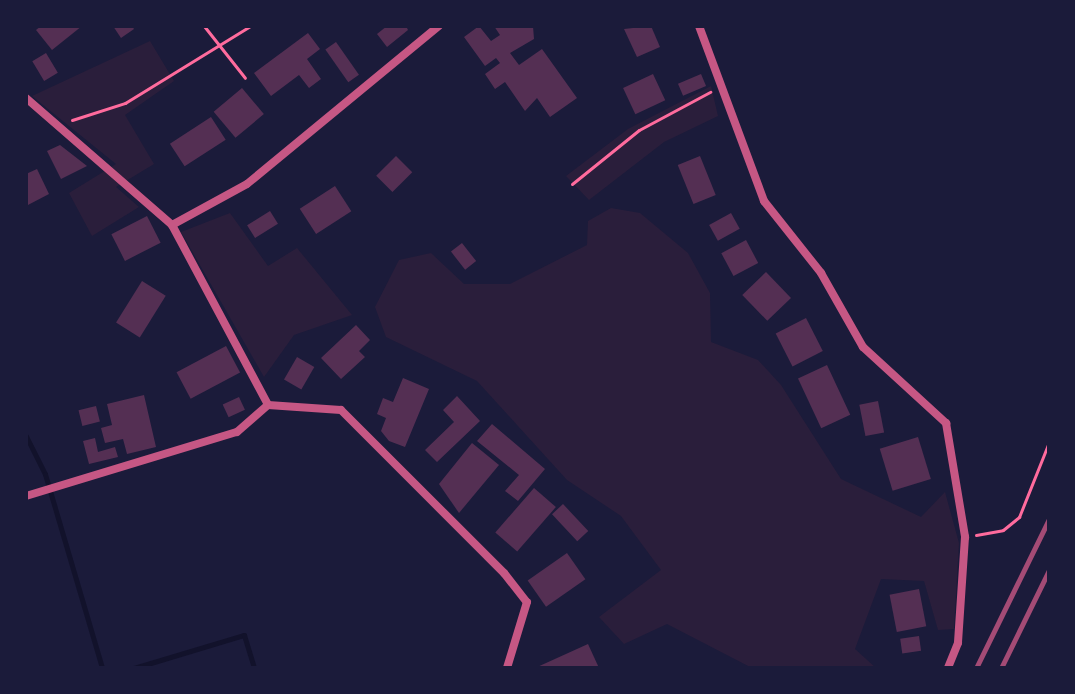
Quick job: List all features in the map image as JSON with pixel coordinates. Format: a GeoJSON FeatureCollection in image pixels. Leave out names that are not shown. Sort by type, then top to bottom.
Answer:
{"type":"FeatureCollection","features":[{"type":"Feature","properties":{"kind":"street"},"geometry":{"type":"LineString","coordinates":[[699,26],[764,201],[821,273],[863,347],[946,423],[965,537],[958,643],[948,668]]}},
{"type":"Feature","properties":{"kind":"street"},"geometry":{"type":"LineString","coordinates":[[172,225],[247,184],[436,27]]}},
{"type":"Feature","properties":{"kind":"street"},"geometry":{"type":"LineString","coordinates":[[26,98],[172,225],[268,405]]}},
{"type":"Feature","properties":{"kind":"street"},"geometry":{"type":"LineString","coordinates":[[26,496],[237,432],[268,405],[341,410],[504,573],[527,602],[507,668]]}},
{"type":"Feature","properties":{"kind":"path"},"geometry":{"type":"LineString","coordinates":[[204,26],[245,78]]}},
{"type":"Feature","properties":{"kind":"path"},"geometry":{"type":"LineString","coordinates":[[57,125],[125,103],[216,44],[250,26]]}},
{"type":"Feature","properties":{"kind":"path"},"geometry":{"type":"LineString","coordinates":[[572,184],[639,130],[721,87]]}},
{"type":"Feature","properties":{"kind":"path"},"geometry":{"type":"LineString","coordinates":[[965,537],[1003,530],[1019,517],[1049,442]]}},
{"type":"Feature","properties":{"kind":"shaded area"},"geometry":{"type":"Polygon","coordinates":[[[150,41],[174,81],[125,115],[154,164],[116,187],[139,207],[92,236],[69,193],[116,164],[32,96],[150,41]]]}},
{"type":"Feature","properties":{"kind":"shaded area"},"geometry":{"type":"Polygon","coordinates":[[[711,86],[718,116],[664,142],[589,200],[566,176],[628,129],[711,86]]]}},
{"type":"Feature","properties":{"kind":"shaded area"},"geometry":{"type":"Polygon","coordinates":[[[611,208],[640,213],[688,253],[710,293],[711,342],[758,360],[781,385],[841,479],[921,517],[945,492],[959,543],[954,629],[938,630],[924,581],[881,579],[855,649],[876,668],[752,668],[667,624],[624,644],[599,617],[661,570],[621,516],[567,480],[477,381],[386,337],[375,307],[399,260],[431,253],[464,284],[510,284],[587,245],[588,221],[611,208]]]}},
{"type":"Feature","properties":{"kind":"shaded area"},"geometry":{"type":"Polygon","coordinates":[[[230,213],[268,266],[297,248],[352,315],[294,335],[264,377],[181,232],[230,213]]]}},
{"type":"Feature","properties":{"kind":"building"},"geometry":{"type":"Polygon","coordinates":[[[41,26],[82,26],[52,50],[36,30],[41,26]]]}},
{"type":"Feature","properties":{"kind":"building"},"geometry":{"type":"Polygon","coordinates":[[[113,26],[132,26],[134,29],[121,38],[113,26]]]}},
{"type":"Feature","properties":{"kind":"building"},"geometry":{"type":"Polygon","coordinates":[[[387,26],[406,26],[408,30],[387,47],[377,34],[387,26]]]}},
{"type":"Feature","properties":{"kind":"building"},"geometry":{"type":"Polygon","coordinates":[[[479,26],[491,41],[500,35],[494,26],[533,26],[534,39],[510,53],[519,65],[542,49],[577,98],[550,117],[537,98],[525,111],[505,82],[495,89],[485,74],[500,63],[496,58],[485,66],[464,37],[479,26]]]}},
{"type":"Feature","properties":{"kind":"building"},"geometry":{"type":"Polygon","coordinates":[[[651,26],[660,47],[637,57],[624,29],[651,26]]]}},
{"type":"Feature","properties":{"kind":"building"},"geometry":{"type":"Polygon","coordinates":[[[308,33],[320,49],[307,59],[321,79],[309,88],[299,75],[271,96],[254,73],[308,33]]]}},
{"type":"Feature","properties":{"kind":"building"},"geometry":{"type":"Polygon","coordinates":[[[336,42],[359,75],[348,82],[325,49],[336,42]]]}},
{"type":"Feature","properties":{"kind":"building"},"geometry":{"type":"Polygon","coordinates":[[[46,53],[58,73],[44,81],[32,61],[46,53]]]}},
{"type":"Feature","properties":{"kind":"building"},"geometry":{"type":"Polygon","coordinates":[[[653,74],[665,100],[635,114],[623,88],[653,74]]]}},
{"type":"Feature","properties":{"kind":"building"},"geometry":{"type":"Polygon","coordinates":[[[701,74],[706,86],[683,96],[678,84],[701,74]]]}},
{"type":"Feature","properties":{"kind":"building"},"geometry":{"type":"Polygon","coordinates":[[[242,88],[264,114],[236,138],[214,112],[242,88]]]}},
{"type":"Feature","properties":{"kind":"building"},"geometry":{"type":"Polygon","coordinates":[[[211,117],[226,140],[185,166],[170,144],[211,117]]]}},
{"type":"Feature","properties":{"kind":"building"},"geometry":{"type":"Polygon","coordinates":[[[60,145],[87,166],[61,179],[47,151],[60,145]]]}},
{"type":"Feature","properties":{"kind":"building"},"geometry":{"type":"Polygon","coordinates":[[[396,156],[412,172],[392,192],[376,176],[396,156]]]}},
{"type":"Feature","properties":{"kind":"building"},"geometry":{"type":"Polygon","coordinates":[[[700,156],[716,195],[693,204],[678,165],[700,156]]]}},
{"type":"Feature","properties":{"kind":"building"},"geometry":{"type":"Polygon","coordinates":[[[37,169],[49,194],[26,206],[26,174],[37,169]]]}},
{"type":"Feature","properties":{"kind":"building"},"geometry":{"type":"Polygon","coordinates":[[[335,186],[351,211],[316,234],[300,209],[335,186]]]}},
{"type":"Feature","properties":{"kind":"building"},"geometry":{"type":"Polygon","coordinates":[[[270,211],[278,224],[255,238],[247,225],[270,211]]]}},
{"type":"Feature","properties":{"kind":"building"},"geometry":{"type":"Polygon","coordinates":[[[731,213],[740,229],[718,241],[709,225],[731,213]]]}},
{"type":"Feature","properties":{"kind":"building"},"geometry":{"type":"Polygon","coordinates":[[[147,216],[161,243],[125,261],[111,234],[147,216]]]}},
{"type":"Feature","properties":{"kind":"building"},"geometry":{"type":"Polygon","coordinates":[[[746,240],[758,263],[733,276],[721,253],[746,240]]]}},
{"type":"Feature","properties":{"kind":"building"},"geometry":{"type":"Polygon","coordinates":[[[462,243],[476,261],[465,270],[451,252],[462,243]]]}},
{"type":"Feature","properties":{"kind":"building"},"geometry":{"type":"Polygon","coordinates":[[[766,272],[791,298],[767,321],[742,295],[766,272]]]}},
{"type":"Feature","properties":{"kind":"building"},"geometry":{"type":"Polygon","coordinates":[[[142,281],[166,296],[140,337],[116,323],[142,281]]]}},
{"type":"Feature","properties":{"kind":"building"},"geometry":{"type":"Polygon","coordinates":[[[806,318],[823,351],[793,366],[776,333],[806,318]]]}},
{"type":"Feature","properties":{"kind":"building"},"geometry":{"type":"Polygon","coordinates":[[[356,325],[370,340],[359,351],[365,357],[341,379],[321,358],[356,325]]]}},
{"type":"Feature","properties":{"kind":"building"},"geometry":{"type":"Polygon","coordinates":[[[226,346],[240,372],[191,399],[177,372],[226,346]]]}},
{"type":"Feature","properties":{"kind":"building"},"geometry":{"type":"Polygon","coordinates":[[[297,357],[314,367],[301,390],[284,380],[297,357]]]}},
{"type":"Feature","properties":{"kind":"building"},"geometry":{"type":"Polygon","coordinates":[[[827,365],[850,415],[821,428],[798,379],[827,365]]]}},
{"type":"Feature","properties":{"kind":"building"},"geometry":{"type":"Polygon","coordinates":[[[403,378],[429,389],[405,447],[389,441],[381,431],[386,418],[377,414],[383,398],[393,402],[403,378]]]}},
{"type":"Feature","properties":{"kind":"building"},"geometry":{"type":"Polygon","coordinates":[[[144,395],[156,447],[127,454],[123,439],[105,443],[101,428],[112,425],[107,404],[144,395]]]}},
{"type":"Feature","properties":{"kind":"building"},"geometry":{"type":"Polygon","coordinates":[[[457,396],[480,421],[437,462],[425,450],[454,422],[443,410],[457,396]]]}},
{"type":"Feature","properties":{"kind":"building"},"geometry":{"type":"Polygon","coordinates":[[[239,397],[245,410],[229,417],[223,405],[239,397]]]}},
{"type":"Feature","properties":{"kind":"building"},"geometry":{"type":"Polygon","coordinates":[[[878,401],[884,432],[865,436],[859,405],[878,401]]]}},
{"type":"Feature","properties":{"kind":"building"},"geometry":{"type":"Polygon","coordinates":[[[96,406],[100,422],[82,426],[79,410],[96,406]]]}},
{"type":"Feature","properties":{"kind":"building"},"geometry":{"type":"Polygon","coordinates":[[[492,424],[545,469],[518,501],[505,491],[519,475],[477,441],[492,424]]]}},
{"type":"Feature","properties":{"kind":"building"},"geometry":{"type":"Polygon","coordinates":[[[918,437],[931,479],[893,491],[880,449],[918,437]]]}},
{"type":"Feature","properties":{"kind":"building"},"geometry":{"type":"Polygon","coordinates":[[[95,438],[98,452],[115,447],[118,457],[89,464],[83,441],[95,438]]]}},
{"type":"Feature","properties":{"kind":"building"},"geometry":{"type":"Polygon","coordinates":[[[472,443],[499,465],[459,513],[439,484],[472,443]]]}},
{"type":"Feature","properties":{"kind":"building"},"geometry":{"type":"Polygon","coordinates":[[[534,488],[556,507],[517,552],[495,533],[534,488]]]}},
{"type":"Feature","properties":{"kind":"building"},"geometry":{"type":"Polygon","coordinates":[[[563,504],[588,531],[577,541],[552,514],[563,504]]]}},
{"type":"Feature","properties":{"kind":"building"},"geometry":{"type":"Polygon","coordinates":[[[567,553],[585,579],[546,607],[528,581],[567,553]]]}},
{"type":"Feature","properties":{"kind":"building"},"geometry":{"type":"Polygon","coordinates":[[[919,589],[926,626],[897,632],[890,595],[919,589]]]}},
{"type":"Feature","properties":{"kind":"building"},"geometry":{"type":"Polygon","coordinates":[[[919,636],[921,651],[902,653],[900,639],[919,636]]]}},
{"type":"Feature","properties":{"kind":"building"},"geometry":{"type":"Polygon","coordinates":[[[588,644],[599,668],[535,668],[588,644]]]}},
{"type":"Feature","properties":{"kind":"waterway"},"geometry":{"type":"LineString","coordinates":[[26,436],[45,474],[102,668]]}},
{"type":"Feature","properties":{"kind":"waterway"},"geometry":{"type":"LineString","coordinates":[[134,668],[244,635],[254,668]]}},
{"type":"Feature","properties":{"kind":"railway"},"geometry":{"type":"LineString","coordinates":[[976,668],[1049,519]]}},
{"type":"Feature","properties":{"kind":"railway"},"geometry":{"type":"LineString","coordinates":[[1001,668],[1049,570]]}}]}
